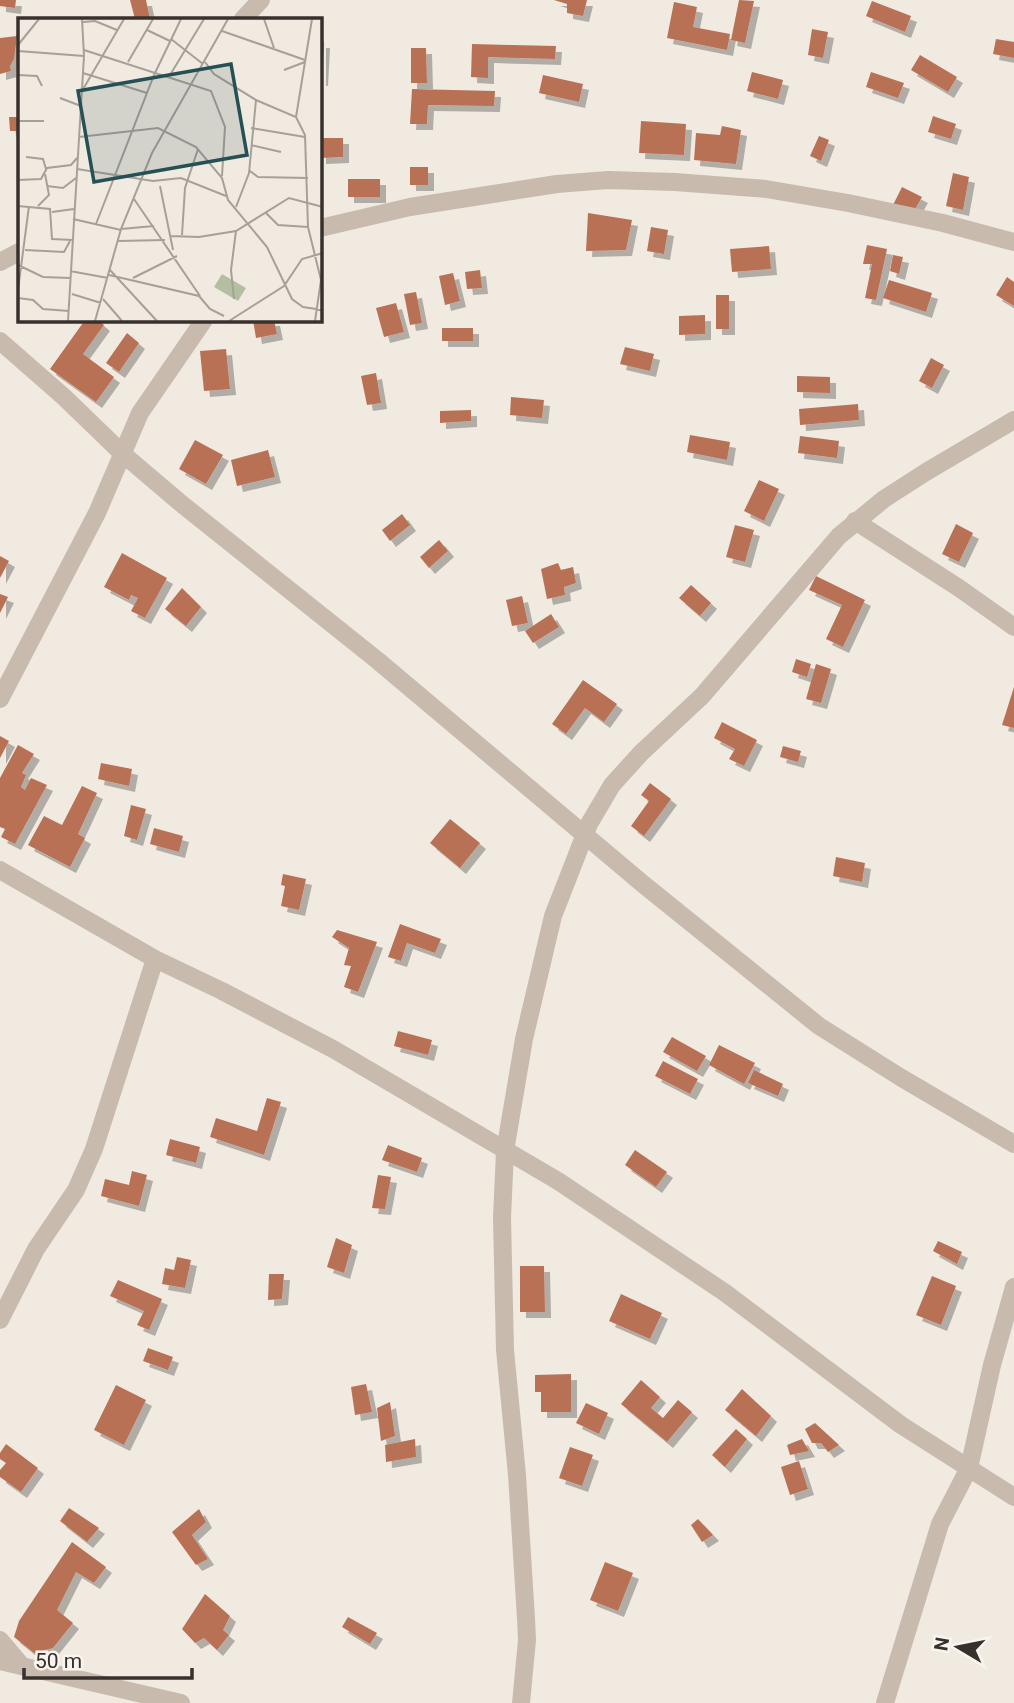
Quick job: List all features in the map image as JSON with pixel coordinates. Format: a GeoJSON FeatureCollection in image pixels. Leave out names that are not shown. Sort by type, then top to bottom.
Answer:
{"type":"FeatureCollection","features":[{"type":"Feature","properties":{"kind":"street"},"geometry":{"type":"LineString","coordinates":[[244,18],[261,0]]}},
{"type":"Feature","properties":{"kind":"street"},"geometry":{"type":"LineString","coordinates":[[322,228],[410,207],[557,184],[608,180],[766,189],[943,223],[1014,242]]}},
{"type":"Feature","properties":{"kind":"street"},"geometry":{"type":"LineString","coordinates":[[0,262],[18,253]]}},
{"type":"Feature","properties":{"kind":"street"},"geometry":{"type":"LineString","coordinates":[[2,689],[91,525],[124,455],[140,413],[203,322]]}},
{"type":"Feature","properties":{"kind":"street"},"geometry":{"type":"LineString","coordinates":[[0,341],[124,455],[377,660],[819,1026],[1014,1144]]}},
{"type":"Feature","properties":{"kind":"street"},"geometry":{"type":"LineString","coordinates":[[521,1703],[527,1640],[503,1310],[502,1218],[505,1151],[524,1039],[557,904],[595,812],[612,785],[641,753],[702,696],[822,554],[855,521],[926,472],[1014,421]]}},
{"type":"Feature","properties":{"kind":"street"},"geometry":{"type":"LineString","coordinates":[[855,521],[1014,627]]}},
{"type":"Feature","properties":{"kind":"street"},"geometry":{"type":"LineString","coordinates":[[0,870],[155,959],[333,1049],[558,1181],[724,1292],[901,1424],[1014,1497]]}},
{"type":"Feature","properties":{"kind":"street"},"geometry":{"type":"LineString","coordinates":[[0,1320],[36,1249],[76,1190],[94,1149],[155,959]]}},
{"type":"Feature","properties":{"kind":"street"},"geometry":{"type":"LineString","coordinates":[[885,1703],[940,1524],[970,1468],[992,1364],[1014,1287]]}},
{"type":"Feature","properties":{"kind":"street"},"geometry":{"type":"LineString","coordinates":[[0,1640],[22,1666]]}},
{"type":"Feature","properties":{"kind":"street"},"geometry":{"type":"LineString","coordinates":[[0,1661],[176,1702]]}},
{"type":"Feature","properties":{"kind":"building"},"geometry":{"type":"Polygon","coordinates":[[[0,0],[16,0],[15,8],[0,6],[0,0]]]}},
{"type":"Feature","properties":{"kind":"building"},"geometry":{"type":"Polygon","coordinates":[[[130,0],[146,0],[150,18],[135,18],[130,0]]]}},
{"type":"Feature","properties":{"kind":"building"},"geometry":{"type":"Polygon","coordinates":[[[554,0],[587,0],[583,16],[567,13],[567,4],[554,0]]]}},
{"type":"Feature","properties":{"kind":"building"},"geometry":{"type":"Polygon","coordinates":[[[739,0],[754,1],[745,43],[731,40],[739,0]]]}},
{"type":"Feature","properties":{"kind":"building"},"geometry":{"type":"Polygon","coordinates":[[[872,1],[911,16],[905,32],[866,16],[872,1]]]}},
{"type":"Feature","properties":{"kind":"building"},"geometry":{"type":"Polygon","coordinates":[[[674,2],[697,7],[693,27],[730,34],[727,50],[667,38],[674,2]]]}},
{"type":"Feature","properties":{"kind":"building"},"geometry":{"type":"Polygon","coordinates":[[[812,29],[828,32],[823,58],[808,55],[812,29]]]}},
{"type":"Feature","properties":{"kind":"building"},"geometry":{"type":"Polygon","coordinates":[[[17,36],[11,71],[0,74],[0,38],[17,36]]]}},
{"type":"Feature","properties":{"kind":"building"},"geometry":{"type":"Polygon","coordinates":[[[996,39],[1014,42],[1014,58],[993,54],[996,39]]]}},
{"type":"Feature","properties":{"kind":"building"},"geometry":{"type":"Polygon","coordinates":[[[322,42],[324,42],[322,80],[322,42]]]}},
{"type":"Feature","properties":{"kind":"building"},"geometry":{"type":"Polygon","coordinates":[[[472,44],[556,46],[555,59],[488,57],[488,78],[471,77],[472,44]]]}},
{"type":"Feature","properties":{"kind":"building"},"geometry":{"type":"Polygon","coordinates":[[[411,48],[426,48],[427,83],[411,83],[411,48]]]}},
{"type":"Feature","properties":{"kind":"building"},"geometry":{"type":"Polygon","coordinates":[[[920,55],[957,77],[948,92],[911,70],[920,55]]]}},
{"type":"Feature","properties":{"kind":"building"},"geometry":{"type":"Polygon","coordinates":[[[752,72],[783,80],[778,99],[747,91],[752,72]]]}},
{"type":"Feature","properties":{"kind":"building"},"geometry":{"type":"Polygon","coordinates":[[[871,72],[904,83],[898,98],[866,87],[871,72]]]}},
{"type":"Feature","properties":{"kind":"building"},"geometry":{"type":"Polygon","coordinates":[[[543,75],[583,84],[579,102],[539,93],[543,75]]]}},
{"type":"Feature","properties":{"kind":"building"},"geometry":{"type":"Polygon","coordinates":[[[412,89],[495,91],[494,106],[428,105],[427,124],[410,124],[412,89]]]}},
{"type":"Feature","properties":{"kind":"building"},"geometry":{"type":"Polygon","coordinates":[[[933,116],[956,124],[951,139],[928,132],[933,116]]]}},
{"type":"Feature","properties":{"kind":"building"},"geometry":{"type":"Polygon","coordinates":[[[9,117],[18,117],[18,131],[10,131],[9,117]]]}},
{"type":"Feature","properties":{"kind":"building"},"geometry":{"type":"Polygon","coordinates":[[[641,121],[686,124],[684,155],[639,153],[641,121]]]}},
{"type":"Feature","properties":{"kind":"building"},"geometry":{"type":"Polygon","coordinates":[[[722,126],[741,130],[736,164],[694,160],[696,133],[720,135],[722,126]]]}},
{"type":"Feature","properties":{"kind":"building"},"geometry":{"type":"Polygon","coordinates":[[[819,136],[829,140],[821,161],[810,156],[819,136]]]}},
{"type":"Feature","properties":{"kind":"building"},"geometry":{"type":"Polygon","coordinates":[[[322,138],[343,138],[343,157],[322,158],[322,138]]]}},
{"type":"Feature","properties":{"kind":"building"},"geometry":{"type":"Polygon","coordinates":[[[410,167],[428,167],[428,185],[410,185],[410,167]]]}},
{"type":"Feature","properties":{"kind":"building"},"geometry":{"type":"Polygon","coordinates":[[[953,173],[969,177],[963,210],[946,206],[953,173]]]}},
{"type":"Feature","properties":{"kind":"building"},"geometry":{"type":"Polygon","coordinates":[[[348,179],[380,179],[380,197],[348,197],[348,179]]]}},
{"type":"Feature","properties":{"kind":"building"},"geometry":{"type":"Polygon","coordinates":[[[902,187],[922,197],[911,216],[892,207],[902,187]]]}},
{"type":"Feature","properties":{"kind":"building"},"geometry":{"type":"Polygon","coordinates":[[[588,213],[632,220],[626,250],[586,251],[588,213]]]}},
{"type":"Feature","properties":{"kind":"building"},"geometry":{"type":"Polygon","coordinates":[[[651,227],[668,230],[664,254],[647,251],[651,227]]]}},
{"type":"Feature","properties":{"kind":"building"},"geometry":{"type":"Polygon","coordinates":[[[867,245],[887,249],[876,300],[865,298],[872,264],[863,264],[867,245]]]}},
{"type":"Feature","properties":{"kind":"building"},"geometry":{"type":"Polygon","coordinates":[[[769,246],[771,269],[732,272],[730,249],[769,246]]]}},
{"type":"Feature","properties":{"kind":"building"},"geometry":{"type":"Polygon","coordinates":[[[893,255],[903,257],[899,274],[890,271],[893,255]]]}},
{"type":"Feature","properties":{"kind":"building"},"geometry":{"type":"Polygon","coordinates":[[[480,270],[482,288],[467,289],[465,272],[480,270]]]}},
{"type":"Feature","properties":{"kind":"building"},"geometry":{"type":"Polygon","coordinates":[[[453,273],[460,301],[445,305],[439,276],[453,273]]]}},
{"type":"Feature","properties":{"kind":"building"},"geometry":{"type":"Polygon","coordinates":[[[1007,277],[1014,282],[1014,306],[996,295],[1007,277]]]}},
{"type":"Feature","properties":{"kind":"building"},"geometry":{"type":"Polygon","coordinates":[[[889,280],[932,293],[926,312],[883,298],[889,280]]]}},
{"type":"Feature","properties":{"kind":"building"},"geometry":{"type":"Polygon","coordinates":[[[416,292],[422,323],[410,325],[404,294],[416,292]]]}},
{"type":"Feature","properties":{"kind":"building"},"geometry":{"type":"Polygon","coordinates":[[[716,295],[729,295],[729,329],[716,329],[716,295]]]}},
{"type":"Feature","properties":{"kind":"building"},"geometry":{"type":"Polygon","coordinates":[[[396,303],[404,332],[384,337],[376,308],[396,303]]]}},
{"type":"Feature","properties":{"kind":"building"},"geometry":{"type":"Polygon","coordinates":[[[705,315],[705,334],[679,335],[679,316],[705,315]]]}},
{"type":"Feature","properties":{"kind":"building"},"geometry":{"type":"Polygon","coordinates":[[[84,322],[100,322],[104,325],[83,354],[114,377],[96,402],[50,369],[84,322]]]}},
{"type":"Feature","properties":{"kind":"building"},"geometry":{"type":"Polygon","coordinates":[[[253,322],[274,322],[277,334],[256,338],[253,322]]]}},
{"type":"Feature","properties":{"kind":"building"},"geometry":{"type":"Polygon","coordinates":[[[442,328],[473,328],[473,341],[442,341],[442,328]]]}},
{"type":"Feature","properties":{"kind":"building"},"geometry":{"type":"Polygon","coordinates":[[[127,333],[139,343],[119,372],[106,363],[127,333]]]}},
{"type":"Feature","properties":{"kind":"building"},"geometry":{"type":"Polygon","coordinates":[[[625,347],[654,354],[650,371],[620,364],[625,347]]]}},
{"type":"Feature","properties":{"kind":"building"},"geometry":{"type":"Polygon","coordinates":[[[226,349],[230,389],[204,391],[200,351],[226,349]]]}},
{"type":"Feature","properties":{"kind":"building"},"geometry":{"type":"Polygon","coordinates":[[[931,358],[944,365],[932,388],[919,381],[931,358]]]}},
{"type":"Feature","properties":{"kind":"building"},"geometry":{"type":"Polygon","coordinates":[[[376,373],[381,403],[367,405],[361,376],[376,373]]]}},
{"type":"Feature","properties":{"kind":"building"},"geometry":{"type":"Polygon","coordinates":[[[797,376],[830,377],[830,393],[797,392],[797,376]]]}},
{"type":"Feature","properties":{"kind":"building"},"geometry":{"type":"Polygon","coordinates":[[[511,397],[544,400],[542,418],[510,415],[511,397]]]}},
{"type":"Feature","properties":{"kind":"building"},"geometry":{"type":"Polygon","coordinates":[[[858,404],[859,420],[800,425],[799,409],[858,404]]]}},
{"type":"Feature","properties":{"kind":"building"},"geometry":{"type":"Polygon","coordinates":[[[471,410],[471,421],[440,423],[440,411],[471,410]]]}},
{"type":"Feature","properties":{"kind":"building"},"geometry":{"type":"Polygon","coordinates":[[[690,435],[730,442],[727,460],[687,452],[690,435]]]}},
{"type":"Feature","properties":{"kind":"building"},"geometry":{"type":"Polygon","coordinates":[[[800,436],[839,441],[837,458],[798,453],[800,436]]]}},
{"type":"Feature","properties":{"kind":"building"},"geometry":{"type":"Polygon","coordinates":[[[195,440],[223,455],[206,484],[179,469],[195,440]]]}},
{"type":"Feature","properties":{"kind":"building"},"geometry":{"type":"Polygon","coordinates":[[[268,450],[275,477],[237,486],[231,460],[268,450]]]}},
{"type":"Feature","properties":{"kind":"building"},"geometry":{"type":"Polygon","coordinates":[[[759,480],[779,489],[764,521],[744,511],[759,480]]]}},
{"type":"Feature","properties":{"kind":"building"},"geometry":{"type":"Polygon","coordinates":[[[402,514],[410,525],[390,541],[382,530],[402,514]]]}},
{"type":"Feature","properties":{"kind":"building"},"geometry":{"type":"Polygon","coordinates":[[[956,524],[973,533],[959,562],[942,554],[956,524]]]}},
{"type":"Feature","properties":{"kind":"building"},"geometry":{"type":"Polygon","coordinates":[[[735,525],[754,530],[745,562],[726,557],[735,525]]]}},
{"type":"Feature","properties":{"kind":"building"},"geometry":{"type":"Polygon","coordinates":[[[439,540],[448,551],[429,568],[420,557],[439,540]]]}},
{"type":"Feature","properties":{"kind":"building"},"geometry":{"type":"Polygon","coordinates":[[[122,553],[167,578],[145,618],[131,611],[138,598],[131,595],[129,600],[104,587],[122,553]]]}},
{"type":"Feature","properties":{"kind":"building"},"geometry":{"type":"Polygon","coordinates":[[[0,556],[9,561],[0,578],[0,556]]]}},
{"type":"Feature","properties":{"kind":"building"},"geometry":{"type":"Polygon","coordinates":[[[558,563],[561,570],[573,567],[576,583],[564,587],[565,595],[547,599],[541,569],[558,563]]]}},
{"type":"Feature","properties":{"kind":"building"},"geometry":{"type":"Polygon","coordinates":[[[816,576],[865,600],[843,647],[826,639],[842,605],[809,590],[816,576]]]}},
{"type":"Feature","properties":{"kind":"building"},"geometry":{"type":"Polygon","coordinates":[[[691,585],[711,603],[700,616],[679,598],[691,585]]]}},
{"type":"Feature","properties":{"kind":"building"},"geometry":{"type":"Polygon","coordinates":[[[182,588],[201,607],[186,626],[165,609],[182,588]]]}},
{"type":"Feature","properties":{"kind":"building"},"geometry":{"type":"Polygon","coordinates":[[[0,594],[8,597],[0,613],[0,594]]]}},
{"type":"Feature","properties":{"kind":"building"},"geometry":{"type":"Polygon","coordinates":[[[522,596],[528,623],[512,626],[506,600],[522,596]]]}},
{"type":"Feature","properties":{"kind":"building"},"geometry":{"type":"Polygon","coordinates":[[[551,614],[559,627],[533,643],[525,631],[551,614]]]}},
{"type":"Feature","properties":{"kind":"building"},"geometry":{"type":"Polygon","coordinates":[[[796,659],[811,664],[807,677],[792,672],[796,659]]]}},
{"type":"Feature","properties":{"kind":"building"},"geometry":{"type":"Polygon","coordinates":[[[816,664],[831,669],[821,703],[806,699],[816,664]]]}},
{"type":"Feature","properties":{"kind":"building"},"geometry":{"type":"Polygon","coordinates":[[[583,680],[617,704],[604,722],[585,708],[566,734],[552,724],[583,680]]]}},
{"type":"Feature","properties":{"kind":"building"},"geometry":{"type":"Polygon","coordinates":[[[1014,687],[1014,728],[1002,725],[1014,687]]]}},
{"type":"Feature","properties":{"kind":"building"},"geometry":{"type":"Polygon","coordinates":[[[722,722],[757,740],[744,766],[729,759],[735,749],[714,738],[722,722]]]}},
{"type":"Feature","properties":{"kind":"building"},"geometry":{"type":"Polygon","coordinates":[[[0,736],[9,741],[0,758],[0,736]]]}},
{"type":"Feature","properties":{"kind":"building"},"geometry":{"type":"Polygon","coordinates":[[[18,745],[34,754],[22,773],[26,775],[21,787],[25,790],[31,778],[47,785],[15,844],[1,837],[5,829],[0,827],[0,778],[18,745]]]}},
{"type":"Feature","properties":{"kind":"building"},"geometry":{"type":"Polygon","coordinates":[[[783,746],[801,751],[798,762],[780,757],[783,746]]]}},
{"type":"Feature","properties":{"kind":"building"},"geometry":{"type":"Polygon","coordinates":[[[101,763],[132,769],[129,786],[98,779],[101,763]]]}},
{"type":"Feature","properties":{"kind":"building"},"geometry":{"type":"Polygon","coordinates":[[[650,783],[671,799],[644,836],[631,826],[649,801],[641,795],[650,783]]]}},
{"type":"Feature","properties":{"kind":"building"},"geometry":{"type":"Polygon","coordinates":[[[82,786],[97,793],[78,834],[85,838],[70,867],[28,845],[44,816],[62,825],[82,786]]]}},
{"type":"Feature","properties":{"kind":"building"},"geometry":{"type":"Polygon","coordinates":[[[131,805],[146,809],[137,840],[124,836],[131,805]]]}},
{"type":"Feature","properties":{"kind":"building"},"geometry":{"type":"Polygon","coordinates":[[[450,819],[480,843],[460,868],[430,843],[450,819]]]}},
{"type":"Feature","properties":{"kind":"building"},"geometry":{"type":"Polygon","coordinates":[[[154,828],[183,836],[179,852],[150,844],[154,828]]]}},
{"type":"Feature","properties":{"kind":"building"},"geometry":{"type":"Polygon","coordinates":[[[836,857],[865,863],[862,882],[833,876],[836,857]]]}},
{"type":"Feature","properties":{"kind":"building"},"geometry":{"type":"Polygon","coordinates":[[[283,874],[306,879],[299,910],[281,906],[285,886],[281,885],[283,874]]]}},
{"type":"Feature","properties":{"kind":"building"},"geometry":{"type":"Polygon","coordinates":[[[400,924],[441,939],[435,953],[407,943],[401,961],[388,957],[400,924]]]}},
{"type":"Feature","properties":{"kind":"building"},"geometry":{"type":"Polygon","coordinates":[[[337,930],[377,942],[358,992],[344,987],[351,966],[344,965],[349,948],[332,937],[337,930]]]}},
{"type":"Feature","properties":{"kind":"building"},"geometry":{"type":"Polygon","coordinates":[[[398,1031],[432,1040],[428,1055],[394,1046],[398,1031]]]}},
{"type":"Feature","properties":{"kind":"building"},"geometry":{"type":"Polygon","coordinates":[[[672,1037],[706,1056],[697,1071],[663,1052],[672,1037]]]}},
{"type":"Feature","properties":{"kind":"building"},"geometry":{"type":"Polygon","coordinates":[[[719,1045],[755,1063],[744,1084],[709,1065],[719,1045]]]}},
{"type":"Feature","properties":{"kind":"building"},"geometry":{"type":"Polygon","coordinates":[[[663,1061],[698,1079],[690,1094],[655,1076],[663,1061]]]}},
{"type":"Feature","properties":{"kind":"building"},"geometry":{"type":"Polygon","coordinates":[[[754,1070],[783,1084],[778,1096],[748,1083],[754,1070]]]}},
{"type":"Feature","properties":{"kind":"building"},"geometry":{"type":"Polygon","coordinates":[[[267,1098],[281,1102],[264,1155],[210,1137],[216,1118],[257,1131],[267,1098]]]}},
{"type":"Feature","properties":{"kind":"building"},"geometry":{"type":"Polygon","coordinates":[[[170,1139],[200,1147],[196,1163],[166,1155],[170,1139]]]}},
{"type":"Feature","properties":{"kind":"building"},"geometry":{"type":"Polygon","coordinates":[[[388,1145],[422,1158],[417,1172],[382,1160],[388,1145]]]}},
{"type":"Feature","properties":{"kind":"building"},"geometry":{"type":"Polygon","coordinates":[[[635,1150],[667,1172],[656,1187],[625,1165],[635,1150]]]}},
{"type":"Feature","properties":{"kind":"building"},"geometry":{"type":"Polygon","coordinates":[[[132,1171],[147,1175],[139,1206],[101,1196],[105,1179],[129,1185],[132,1171]]]}},
{"type":"Feature","properties":{"kind":"building"},"geometry":{"type":"Polygon","coordinates":[[[378,1175],[391,1177],[385,1209],[372,1208],[378,1175]]]}},
{"type":"Feature","properties":{"kind":"building"},"geometry":{"type":"Polygon","coordinates":[[[336,1238],[352,1245],[344,1273],[327,1267],[336,1238]]]}},
{"type":"Feature","properties":{"kind":"building"},"geometry":{"type":"Polygon","coordinates":[[[938,1241],[962,1252],[957,1264],[933,1251],[938,1241]]]}},
{"type":"Feature","properties":{"kind":"building"},"geometry":{"type":"Polygon","coordinates":[[[177,1257],[191,1260],[185,1288],[162,1284],[165,1268],[174,1270],[177,1257]]]}},
{"type":"Feature","properties":{"kind":"building"},"geometry":{"type":"Polygon","coordinates":[[[520,1266],[544,1266],[545,1312],[520,1312],[520,1266]]]}},
{"type":"Feature","properties":{"kind":"building"},"geometry":{"type":"Polygon","coordinates":[[[269,1274],[284,1274],[282,1299],[268,1300],[269,1274]]]}},
{"type":"Feature","properties":{"kind":"building"},"geometry":{"type":"Polygon","coordinates":[[[932,1276],[956,1286],[941,1325],[916,1315],[932,1276]]]}},
{"type":"Feature","properties":{"kind":"building"},"geometry":{"type":"Polygon","coordinates":[[[118,1280],[162,1299],[149,1330],[137,1325],[144,1311],[110,1296],[118,1280]]]}},
{"type":"Feature","properties":{"kind":"building"},"geometry":{"type":"Polygon","coordinates":[[[621,1294],[662,1313],[650,1339],[609,1321],[621,1294]]]}},
{"type":"Feature","properties":{"kind":"building"},"geometry":{"type":"Polygon","coordinates":[[[148,1348],[173,1357],[168,1370],[143,1361],[148,1348]]]}},
{"type":"Feature","properties":{"kind":"building"},"geometry":{"type":"Polygon","coordinates":[[[571,1374],[571,1412],[541,1412],[541,1392],[535,1392],[535,1375],[571,1374]]]}},
{"type":"Feature","properties":{"kind":"building"},"geometry":{"type":"Polygon","coordinates":[[[641,1380],[660,1397],[651,1408],[663,1418],[678,1400],[692,1412],[667,1442],[621,1404],[641,1380]]]}},
{"type":"Feature","properties":{"kind":"building"},"geometry":{"type":"Polygon","coordinates":[[[366,1384],[372,1412],[355,1415],[351,1387],[366,1384]]]}},
{"type":"Feature","properties":{"kind":"building"},"geometry":{"type":"Polygon","coordinates":[[[116,1385],[146,1400],[124,1445],[94,1430],[116,1385]]]}},
{"type":"Feature","properties":{"kind":"building"},"geometry":{"type":"Polygon","coordinates":[[[742,1389],[771,1416],[756,1436],[725,1410],[742,1389]]]}},
{"type":"Feature","properties":{"kind":"building"},"geometry":{"type":"Polygon","coordinates":[[[390,1402],[395,1436],[381,1441],[377,1408],[390,1402]]]}},
{"type":"Feature","properties":{"kind":"building"},"geometry":{"type":"Polygon","coordinates":[[[586,1403],[608,1413],[599,1434],[576,1423],[586,1403]]]}},
{"type":"Feature","properties":{"kind":"building"},"geometry":{"type":"Polygon","coordinates":[[[815,1423],[839,1445],[828,1452],[821,1443],[812,1443],[805,1429],[815,1423]]]}},
{"type":"Feature","properties":{"kind":"building"},"geometry":{"type":"Polygon","coordinates":[[[736,1429],[747,1439],[725,1467],[712,1455],[736,1429]]]}},
{"type":"Feature","properties":{"kind":"building"},"geometry":{"type":"Polygon","coordinates":[[[415,1439],[416,1457],[386,1462],[385,1445],[415,1439]]]}},
{"type":"Feature","properties":{"kind":"building"},"geometry":{"type":"Polygon","coordinates":[[[802,1439],[809,1451],[790,1455],[787,1445],[802,1439]]]}},
{"type":"Feature","properties":{"kind":"building"},"geometry":{"type":"Polygon","coordinates":[[[6,1444],[38,1468],[21,1492],[0,1477],[0,1470],[6,1463],[0,1459],[0,1453],[6,1444]]]}},
{"type":"Feature","properties":{"kind":"building"},"geometry":{"type":"Polygon","coordinates":[[[570,1447],[593,1455],[582,1486],[559,1478],[570,1447]]]}},
{"type":"Feature","properties":{"kind":"building"},"geometry":{"type":"Polygon","coordinates":[[[799,1461],[808,1489],[790,1495],[781,1467],[799,1461]]]}},
{"type":"Feature","properties":{"kind":"building"},"geometry":{"type":"Polygon","coordinates":[[[69,1508],[99,1528],[87,1542],[60,1521],[69,1508]]]}},
{"type":"Feature","properties":{"kind":"building"},"geometry":{"type":"Polygon","coordinates":[[[199,1509],[206,1522],[192,1535],[208,1559],[196,1565],[172,1532],[199,1509]]]}},
{"type":"Feature","properties":{"kind":"building"},"geometry":{"type":"Polygon","coordinates":[[[698,1519],[713,1535],[702,1542],[691,1525],[698,1519]]]}},
{"type":"Feature","properties":{"kind":"building"},"geometry":{"type":"Polygon","coordinates":[[[72,1542],[106,1567],[94,1583],[76,1572],[57,1610],[73,1623],[53,1648],[34,1653],[14,1637],[19,1621],[72,1542]]]}},
{"type":"Feature","properties":{"kind":"building"},"geometry":{"type":"Polygon","coordinates":[[[605,1562],[633,1573],[618,1611],[590,1600],[605,1562]]]}},
{"type":"Feature","properties":{"kind":"building"},"geometry":{"type":"Polygon","coordinates":[[[205,1594],[230,1616],[223,1630],[229,1635],[217,1650],[204,1638],[195,1643],[182,1629],[205,1594]]]}},
{"type":"Feature","properties":{"kind":"building"},"geometry":{"type":"Polygon","coordinates":[[[348,1617],[377,1633],[370,1644],[342,1627],[348,1617]]]}}]}
